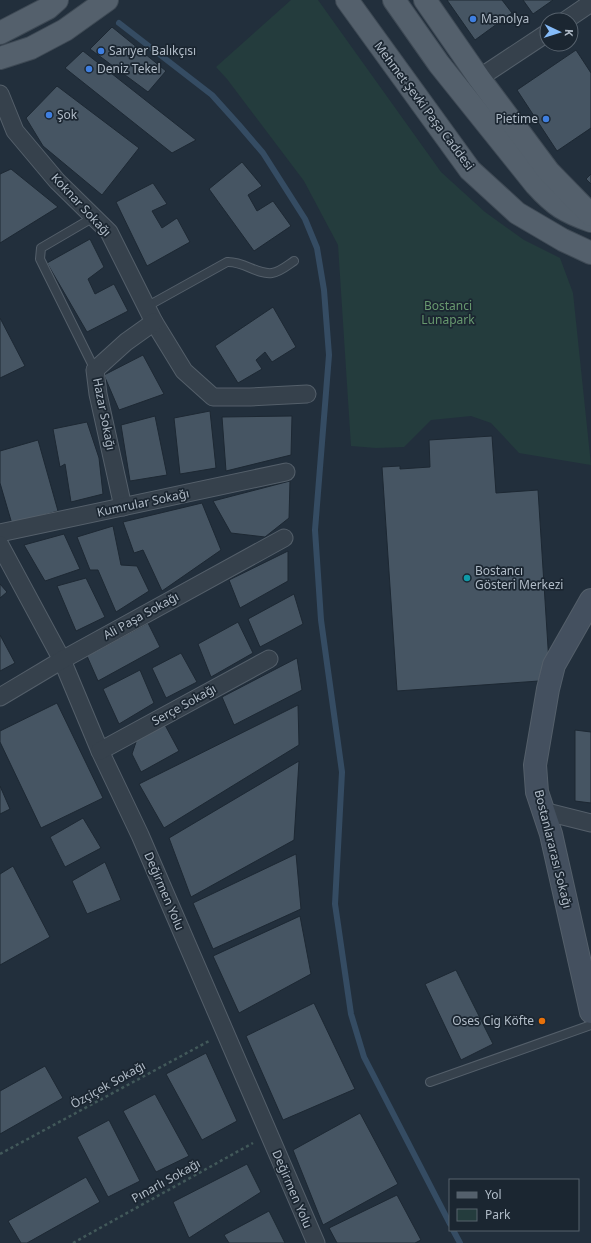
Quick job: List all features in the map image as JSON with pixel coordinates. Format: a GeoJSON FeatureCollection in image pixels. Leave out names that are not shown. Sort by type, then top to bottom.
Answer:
{"type":"FeatureCollection","features":[{"type":"Feature","properties":{"kind":"main road"},"geometry":{"type":"LineString","coordinates":[[0,32],[48,8],[57,0]]}},
{"type":"Feature","properties":{"kind":"main road"},"geometry":{"type":"LineString","coordinates":[[0,58],[31,48],[65,30],[107,0]]}},
{"type":"Feature","properties":{"kind":"main road","name":"Mehmet Şevki Paşa Caddesi"},"geometry":{"type":"LineString","coordinates":[[347,0],[470,170],[517,213],[563,240],[591,253]]}},
{"type":"Feature","properties":{"kind":"main road"},"geometry":{"type":"LineString","coordinates":[[394,0],[439,64],[551,202],[568,213],[591,221]]}},
{"type":"Feature","properties":{"kind":"main road"},"geometry":{"type":"LineString","coordinates":[[425,0],[479,78],[549,172],[591,215]]}},
{"type":"Feature","properties":{"kind":"main road","name":"Bostanlararası Sokağı"},"geometry":{"type":"LineString","coordinates":[[591,600],[554,664],[548,689],[535,765],[537,792],[551,834],[591,1012]]}},
{"type":"Feature","properties":{"kind":"street"},"geometry":{"type":"LineString","coordinates":[[578,12],[591,3]]}},
{"type":"Feature","properties":{"kind":"street"},"geometry":{"type":"LineString","coordinates":[[479,78],[539,38]]}},
{"type":"Feature","properties":{"kind":"street","name":"Koknar Sokağı"},"geometry":{"type":"LineString","coordinates":[[0,94],[15,131],[58,181],[109,232],[150,314]]}},
{"type":"Feature","properties":{"kind":"street"},"geometry":{"type":"LineString","coordinates":[[150,314],[184,371],[213,396],[250,397],[307,394]]}},
{"type":"Feature","properties":{"kind":"street","name":"Hazar Sokağı"},"geometry":{"type":"LineString","coordinates":[[124,507],[98,394],[95,370],[126,342],[150,314]]}},
{"type":"Feature","properties":{"kind":"street","name":"Kumrular Sokağı"},"geometry":{"type":"LineString","coordinates":[[0,533],[286,472]]}},
{"type":"Feature","properties":{"kind":"street","name":"Ali Paşa Sokağı"},"geometry":{"type":"LineString","coordinates":[[0,697],[62,660],[284,538]]}},
{"type":"Feature","properties":{"kind":"street","name":"Değirmen Yolu"},"geometry":{"type":"LineString","coordinates":[[0,545],[62,660],[100,751],[140,835],[316,1243]]}},
{"type":"Feature","properties":{"kind":"street","name":"Serçe Sokağı"},"geometry":{"type":"LineString","coordinates":[[100,751],[269,659]]}},
{"type":"Feature","properties":{"kind":"street"},"geometry":{"type":"LineString","coordinates":[[543,811],[591,823]]}},
{"type":"Feature","properties":{"kind":"lane"},"geometry":{"type":"LineString","coordinates":[[94,217],[42,248],[40,259],[95,370]]}},
{"type":"Feature","properties":{"kind":"lane"},"geometry":{"type":"LineString","coordinates":[[150,314],[227,262],[240,262],[259,271],[272,273],[294,261]]}},
{"type":"Feature","properties":{"kind":"lane"},"geometry":{"type":"LineString","coordinates":[[430,1082],[591,1025]]}},
{"type":"Feature","properties":{"kind":"path","name":"Özçiçek Sokağı"},"geometry":{"type":"LineString","coordinates":[[0,1154],[225,1032]]}},
{"type":"Feature","properties":{"kind":"path","name":"Pınarlı Sokağı"},"geometry":{"type":"LineString","coordinates":[[73,1243],[269,1134]]}},
{"type":"Feature","properties":{"kind":"green space","name":"Bostanci Lunapark"},"geometry":{"type":"Polygon","coordinates":[[[291,0],[318,0],[441,172],[485,212],[524,240],[560,258],[573,293],[591,465],[519,453],[491,423],[471,416],[431,420],[404,447],[376,448],[351,446],[338,245],[304,181],[227,79],[216,67],[291,0]]]}},
{"type":"Feature","properties":{"kind":"building"},"geometry":{"type":"Polygon","coordinates":[[[447,0],[502,0],[512,13],[475,40],[447,0]]]}},
{"type":"Feature","properties":{"kind":"building"},"geometry":{"type":"Polygon","coordinates":[[[523,0],[553,0],[533,14],[523,0]]]}},
{"type":"Feature","properties":{"kind":"building"},"geometry":{"type":"Polygon","coordinates":[[[112,27],[166,71],[148,92],[90,49],[112,27]]]}},
{"type":"Feature","properties":{"kind":"building"},"geometry":{"type":"Polygon","coordinates":[[[83,51],[196,140],[172,153],[65,68],[83,51]]]}},
{"type":"Feature","properties":{"kind":"building"},"geometry":{"type":"Polygon","coordinates":[[[573,52],[577,52],[591,73],[591,128],[557,151],[517,90],[573,52]]]}},
{"type":"Feature","properties":{"kind":"building"},"geometry":{"type":"Polygon","coordinates":[[[57,86],[139,148],[102,195],[43,146],[26,118],[57,86]]]}},
{"type":"Feature","properties":{"kind":"building"},"geometry":{"type":"Polygon","coordinates":[[[242,162],[262,186],[248,195],[257,211],[273,201],[291,226],[254,251],[209,189],[242,162]]]}},
{"type":"Feature","properties":{"kind":"building"},"geometry":{"type":"Polygon","coordinates":[[[11,169],[58,207],[0,243],[0,174],[11,169]]]}},
{"type":"Feature","properties":{"kind":"building"},"geometry":{"type":"Polygon","coordinates":[[[591,174],[591,184],[586,179],[591,174]]]}},
{"type":"Feature","properties":{"kind":"building"},"geometry":{"type":"Polygon","coordinates":[[[153,183],[167,204],[152,211],[162,228],[177,218],[190,242],[147,266],[116,202],[153,183]]]}},
{"type":"Feature","properties":{"kind":"building"},"geometry":{"type":"Polygon","coordinates":[[[90,239],[104,267],[88,279],[95,294],[114,284],[128,311],[87,332],[47,263],[90,239]]]}},
{"type":"Feature","properties":{"kind":"building"},"geometry":{"type":"Polygon","coordinates":[[[273,307],[296,347],[272,362],[265,352],[256,360],[262,369],[238,383],[215,346],[273,307]]]}},
{"type":"Feature","properties":{"kind":"building"},"geometry":{"type":"Polygon","coordinates":[[[0,318],[25,366],[0,378],[0,318]]]}},
{"type":"Feature","properties":{"kind":"building"},"geometry":{"type":"Polygon","coordinates":[[[143,355],[164,394],[119,410],[104,375],[143,355]]]}},
{"type":"Feature","properties":{"kind":"building"},"geometry":{"type":"Polygon","coordinates":[[[210,411],[216,468],[180,474],[174,418],[210,411]]]}},
{"type":"Feature","properties":{"kind":"building"},"geometry":{"type":"Polygon","coordinates":[[[155,416],[167,475],[130,481],[121,425],[155,416]]]}},
{"type":"Feature","properties":{"kind":"building"},"geometry":{"type":"Polygon","coordinates":[[[292,416],[291,455],[226,471],[222,417],[292,416]]]}},
{"type":"Feature","properties":{"kind":"building"},"geometry":{"type":"Polygon","coordinates":[[[87,422],[99,458],[103,494],[71,502],[65,464],[60,467],[53,429],[87,422]]]}},
{"type":"Feature","properties":{"kind":"building","name":"Bostancı Gösteri Merkezi"},"geometry":{"type":"Polygon","coordinates":[[[492,436],[496,493],[538,490],[549,663],[539,681],[397,691],[382,467],[400,466],[400,469],[430,467],[429,440],[492,436]]]}},
{"type":"Feature","properties":{"kind":"building"},"geometry":{"type":"Polygon","coordinates":[[[38,440],[58,511],[12,524],[0,483],[0,451],[38,440]]]}},
{"type":"Feature","properties":{"kind":"building"},"geometry":{"type":"Polygon","coordinates":[[[290,481],[289,518],[265,537],[231,533],[213,501],[290,481]]]}},
{"type":"Feature","properties":{"kind":"building"},"geometry":{"type":"Polygon","coordinates":[[[202,503],[221,550],[162,591],[143,550],[134,553],[123,522],[202,503]]]}},
{"type":"Feature","properties":{"kind":"building"},"geometry":{"type":"Polygon","coordinates":[[[113,526],[121,565],[137,566],[149,591],[116,612],[98,570],[90,570],[77,537],[113,526]]]}},
{"type":"Feature","properties":{"kind":"building"},"geometry":{"type":"Polygon","coordinates":[[[64,534],[80,569],[45,581],[24,545],[64,534]]]}},
{"type":"Feature","properties":{"kind":"building"},"geometry":{"type":"Polygon","coordinates":[[[288,551],[288,581],[240,608],[229,580],[288,551]]]}},
{"type":"Feature","properties":{"kind":"building"},"geometry":{"type":"Polygon","coordinates":[[[86,578],[105,617],[76,631],[57,586],[86,578]]]}},
{"type":"Feature","properties":{"kind":"building"},"geometry":{"type":"Polygon","coordinates":[[[0,584],[7,592],[0,598],[0,584]]]}},
{"type":"Feature","properties":{"kind":"building"},"geometry":{"type":"Polygon","coordinates":[[[294,594],[303,624],[260,647],[248,619],[294,594]]]}},
{"type":"Feature","properties":{"kind":"building"},"geometry":{"type":"Polygon","coordinates":[[[238,622],[253,653],[211,677],[198,644],[238,622]]]}},
{"type":"Feature","properties":{"kind":"building"},"geometry":{"type":"Polygon","coordinates":[[[148,623],[160,647],[98,681],[87,656],[148,623]]]}},
{"type":"Feature","properties":{"kind":"building"},"geometry":{"type":"Polygon","coordinates":[[[0,635],[15,663],[0,671],[0,635]]]}},
{"type":"Feature","properties":{"kind":"building"},"geometry":{"type":"Polygon","coordinates":[[[181,653],[197,682],[166,698],[152,668],[181,653]]]}},
{"type":"Feature","properties":{"kind":"building"},"geometry":{"type":"Polygon","coordinates":[[[297,658],[302,690],[234,725],[222,697],[297,658]]]}},
{"type":"Feature","properties":{"kind":"building"},"geometry":{"type":"Polygon","coordinates":[[[140,670],[154,703],[119,724],[103,689],[140,670]]]}},
{"type":"Feature","properties":{"kind":"building"},"geometry":{"type":"Polygon","coordinates":[[[57,703],[103,798],[41,828],[0,742],[0,731],[57,703]]]}},
{"type":"Feature","properties":{"kind":"building"},"geometry":{"type":"Polygon","coordinates":[[[298,705],[299,745],[164,828],[139,784],[298,705]]]}},
{"type":"Feature","properties":{"kind":"building"},"geometry":{"type":"Polygon","coordinates":[[[165,725],[179,751],[141,772],[132,754],[137,739],[165,725]]]}},
{"type":"Feature","properties":{"kind":"building"},"geometry":{"type":"Polygon","coordinates":[[[575,730],[591,732],[591,803],[575,801],[575,730]]]}},
{"type":"Feature","properties":{"kind":"building"},"geometry":{"type":"Polygon","coordinates":[[[299,761],[294,840],[191,897],[169,838],[299,761]]]}},
{"type":"Feature","properties":{"kind":"building"},"geometry":{"type":"Polygon","coordinates":[[[0,786],[10,809],[0,814],[0,786]]]}},
{"type":"Feature","properties":{"kind":"building"},"geometry":{"type":"Polygon","coordinates":[[[83,818],[101,848],[65,867],[50,837],[83,818]]]}},
{"type":"Feature","properties":{"kind":"building"},"geometry":{"type":"Polygon","coordinates":[[[296,854],[301,909],[213,949],[193,903],[296,854]]]}},
{"type":"Feature","properties":{"kind":"building"},"geometry":{"type":"Polygon","coordinates":[[[105,862],[121,900],[87,914],[72,881],[105,862]]]}},
{"type":"Feature","properties":{"kind":"building"},"geometry":{"type":"Polygon","coordinates":[[[13,866],[50,937],[0,965],[0,874],[13,866]]]}},
{"type":"Feature","properties":{"kind":"building"},"geometry":{"type":"Polygon","coordinates":[[[300,916],[311,974],[239,1013],[213,956],[300,916]]]}},
{"type":"Feature","properties":{"kind":"building"},"geometry":{"type":"Polygon","coordinates":[[[456,970],[493,1044],[461,1060],[425,984],[456,970]]]}},
{"type":"Feature","properties":{"kind":"building"},"geometry":{"type":"Polygon","coordinates":[[[314,1003],[355,1089],[283,1120],[246,1036],[314,1003]]]}},
{"type":"Feature","properties":{"kind":"building"},"geometry":{"type":"Polygon","coordinates":[[[206,1053],[237,1121],[202,1140],[166,1074],[206,1053]]]}},
{"type":"Feature","properties":{"kind":"building"},"geometry":{"type":"Polygon","coordinates":[[[45,1066],[63,1098],[0,1134],[0,1091],[45,1066]]]}},
{"type":"Feature","properties":{"kind":"building"},"geometry":{"type":"Polygon","coordinates":[[[155,1094],[189,1156],[156,1172],[123,1111],[155,1094]]]}},
{"type":"Feature","properties":{"kind":"building"},"geometry":{"type":"Polygon","coordinates":[[[360,1113],[398,1184],[323,1225],[293,1150],[360,1113]]]}},
{"type":"Feature","properties":{"kind":"building"},"geometry":{"type":"Polygon","coordinates":[[[109,1120],[140,1181],[108,1197],[77,1137],[109,1120]]]}},
{"type":"Feature","properties":{"kind":"building"},"geometry":{"type":"Polygon","coordinates":[[[247,1164],[261,1192],[189,1238],[173,1202],[247,1164]]]}},
{"type":"Feature","properties":{"kind":"building"},"geometry":{"type":"Polygon","coordinates":[[[86,1177],[100,1202],[27,1243],[21,1243],[8,1221],[86,1177]]]}},
{"type":"Feature","properties":{"kind":"building"},"geometry":{"type":"Polygon","coordinates":[[[397,1195],[421,1240],[415,1243],[337,1243],[329,1228],[397,1195]]]}},
{"type":"Feature","properties":{"kind":"building"},"geometry":{"type":"Polygon","coordinates":[[[269,1211],[285,1243],[229,1243],[224,1235],[269,1211]]]}},
{"type":"Feature","properties":{"kind":"waterway"},"geometry":{"type":"LineString","coordinates":[[119,23],[212,95],[239,125],[263,153],[305,219],[317,248],[324,290],[329,355],[315,530],[321,620],[342,772],[335,904],[351,1014],[364,1057],[449,1222]]}},
{"type":"Feature","properties":{"kind":"waterway"},"geometry":{"type":"LineString","coordinates":[[454,1231],[460,1243]]}},
{"type":"Feature","properties":{"kind":"place","name":"Manolya"},"geometry":{"type":"Point","coordinates":[473,19]}},
{"type":"Feature","properties":{"kind":"place","name":"Sarıyer Balıkçısı"},"geometry":{"type":"Point","coordinates":[101,51]}},
{"type":"Feature","properties":{"kind":"place","name":"Deniz Tekel"},"geometry":{"type":"Point","coordinates":[89,69]}},
{"type":"Feature","properties":{"kind":"place","name":"Şok"},"geometry":{"type":"Point","coordinates":[49,115]}},
{"type":"Feature","properties":{"kind":"place","name":"Pietime"},"geometry":{"type":"Point","coordinates":[546,119]}},
{"type":"Feature","properties":{"kind":"place","name":"Bostancı Gösteri Merkezi"},"geometry":{"type":"Point","coordinates":[467,578]}},
{"type":"Feature","properties":{"kind":"place","name":"Oses Cig Köfte"},"geometry":{"type":"Point","coordinates":[542,1021]}}]}
